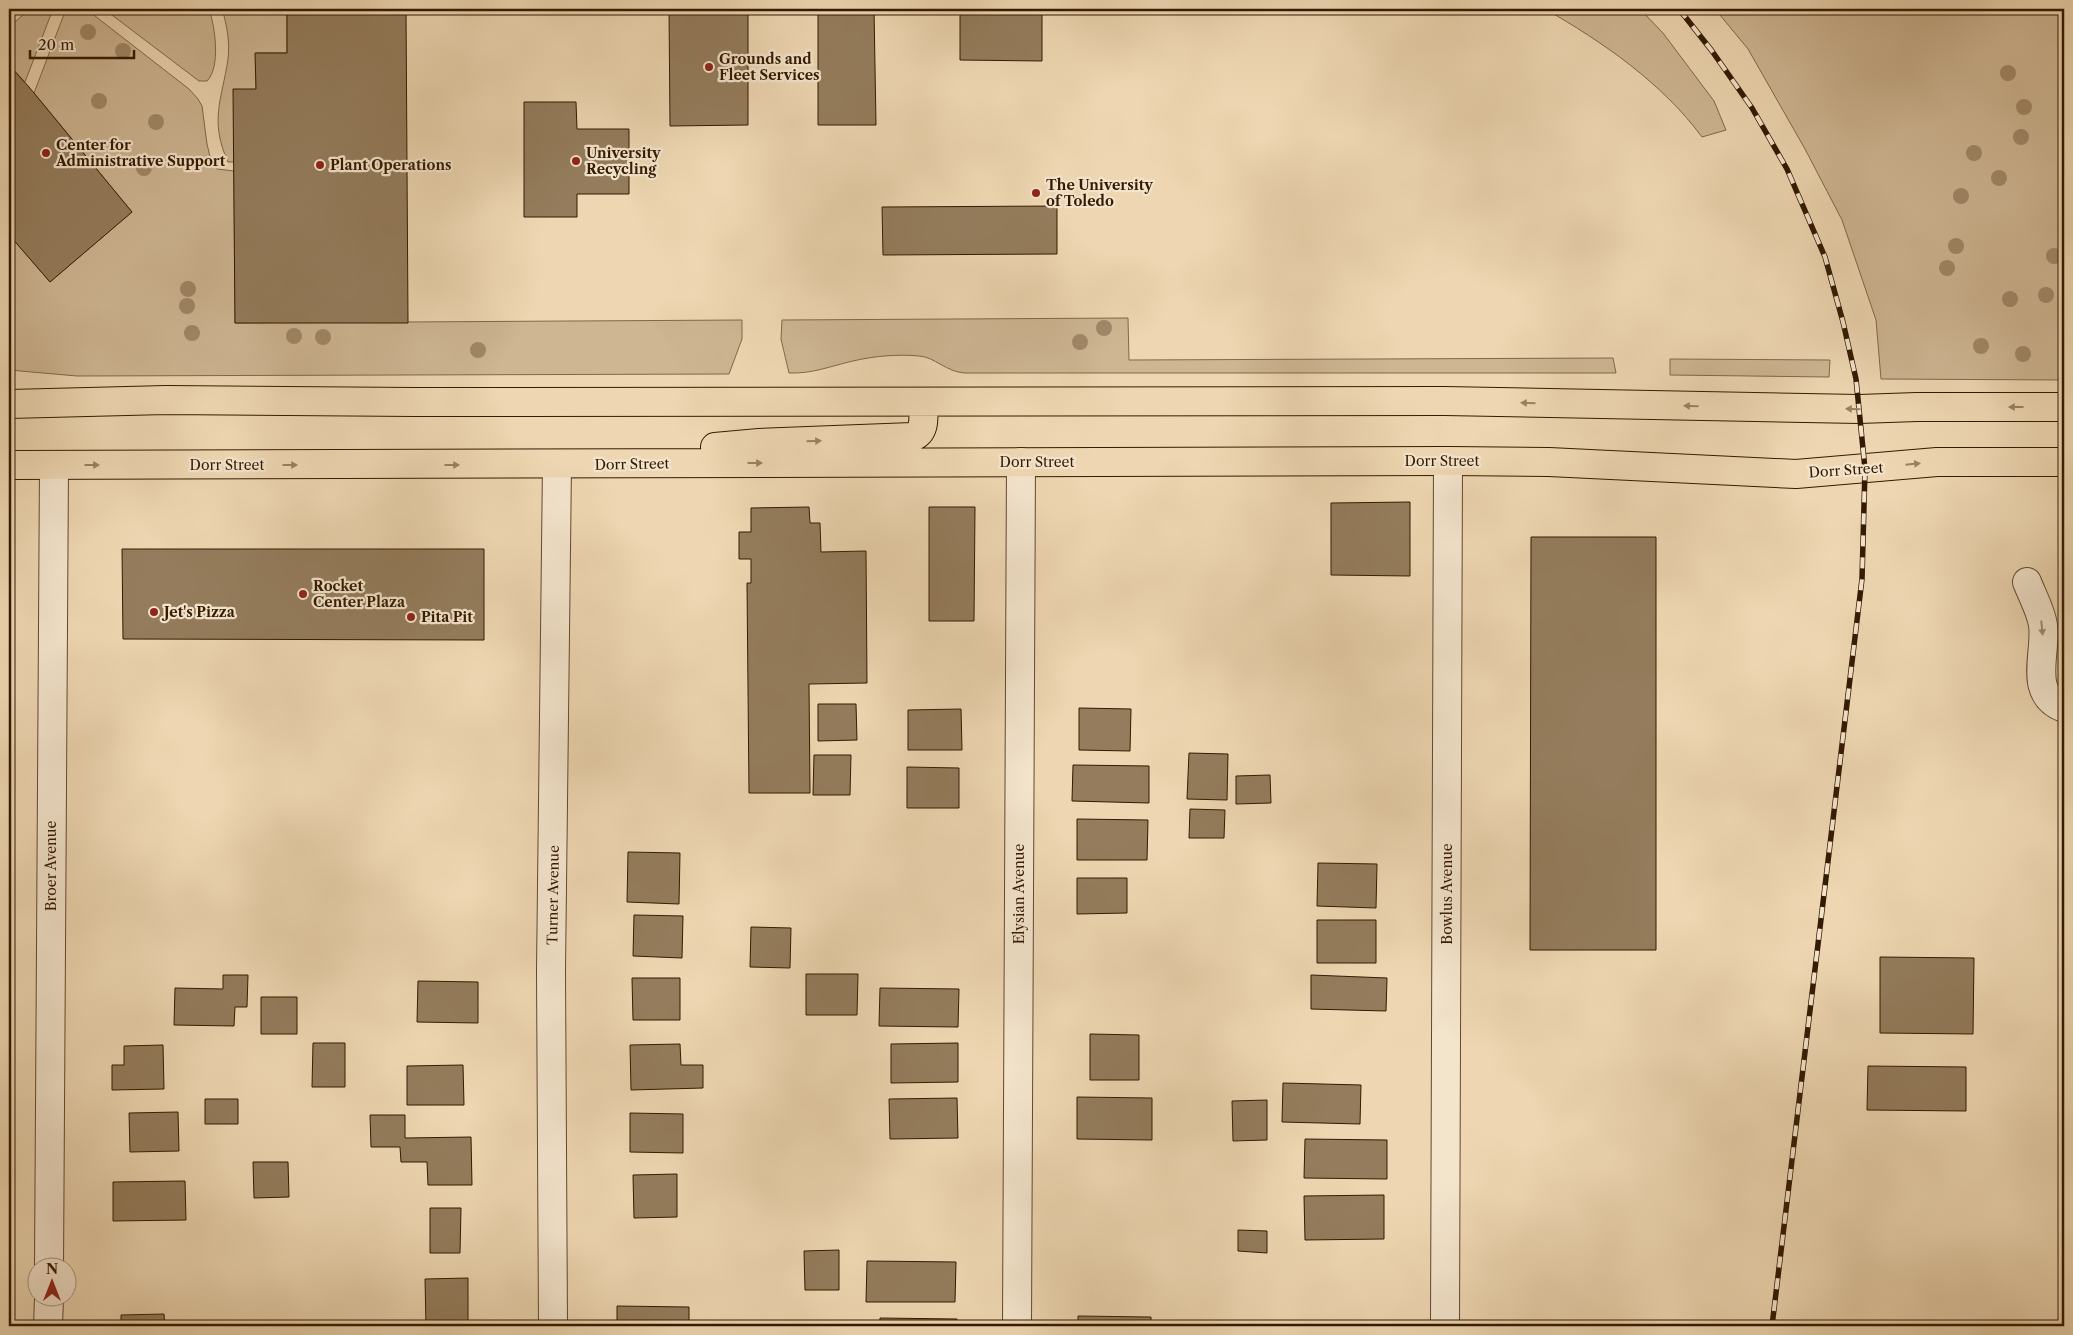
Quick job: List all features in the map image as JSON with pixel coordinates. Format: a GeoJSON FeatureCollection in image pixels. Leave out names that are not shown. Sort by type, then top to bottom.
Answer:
{"type":"FeatureCollection","features":[{"type":"Feature","properties":{"kind":"main road"},"geometry":{"type":"LineString","coordinates":[[9,404],[176,400],[414,402],[1444,401],[1859,409],[2064,407]]}},
{"type":"Feature","properties":{"kind":"main road"},"geometry":{"type":"LineString","coordinates":[[557,464],[759,443],[912,437],[916,436],[922,429],[923,402]]}},
{"type":"Feature","properties":{"kind":"main road","name":"Dorr Street"},"geometry":{"type":"LineString","coordinates":[[9,465],[1448,461],[1549,462],[1796,474],[1937,462],[2064,462]]}},
{"type":"Feature","properties":{"kind":"street"},"geometry":{"type":"LineString","coordinates":[[9,390],[76,402]]}},
{"type":"Feature","properties":{"kind":"street","name":"Bowlus Avenue"},"geometry":{"type":"LineString","coordinates":[[1445,1326],[1448,461]]}},
{"type":"Feature","properties":{"kind":"street","name":"Elysian Avenue"},"geometry":{"type":"LineString","coordinates":[[1017,1326],[1021,462]]}},
{"type":"Feature","properties":{"kind":"street","name":"Turner Avenue"},"geometry":{"type":"LineString","coordinates":[[553,1326],[551,971],[557,464]]}},
{"type":"Feature","properties":{"kind":"street","name":"Broer Avenue"},"geometry":{"type":"LineString","coordinates":[[49,1258],[54,465]]}},
{"type":"Feature","properties":{"kind":"street"},"geometry":{"type":"LineString","coordinates":[[2026,582],[2043,625],[2042,680],[2045,693],[2050,700],[2064,708]]}},
{"type":"Feature","properties":{"kind":"street"},"geometry":{"type":"LineString","coordinates":[[48,1308],[48,1326]]}},
{"type":"Feature","properties":{"kind":"shaded area"},"geometry":{"type":"Polygon","coordinates":[[[30,9],[53,9],[25,82],[9,65],[9,27],[30,9]]]}},
{"type":"Feature","properties":{"kind":"shaded area"},"geometry":{"type":"Polygon","coordinates":[[[66,9],[86,9],[189,89],[202,106],[211,161],[217,169],[234,171],[235,323],[742,320],[742,339],[729,374],[77,376],[9,370],[9,239],[11,237],[50,282],[132,212],[34,93],[66,9]]]}},
{"type":"Feature","properties":{"kind":"shaded area"},"geometry":{"type":"Polygon","coordinates":[[[104,9],[209,9],[216,46],[211,75],[207,81],[199,81],[104,9]]]}},
{"type":"Feature","properties":{"kind":"shaded area"},"geometry":{"type":"Polygon","coordinates":[[[222,9],[287,9],[287,53],[256,53],[256,89],[234,162],[228,162],[222,147],[218,122],[220,99],[229,53],[228,34],[222,9]]]}},
{"type":"Feature","properties":{"kind":"shaded area"},"geometry":{"type":"Polygon","coordinates":[[[1545,9],[1640,9],[1663,33],[1714,101],[1726,130],[1702,137],[1686,117],[1650,81],[1610,50],[1545,9]]]}},
{"type":"Feature","properties":{"kind":"shaded area"},"geometry":{"type":"Polygon","coordinates":[[[1715,9],[2064,9],[2064,380],[1881,379],[1876,320],[1842,220],[1805,149],[1748,49],[1715,9]]]}},
{"type":"Feature","properties":{"kind":"shaded area"},"geometry":{"type":"Polygon","coordinates":[[[1128,318],[1129,360],[1613,358],[1616,373],[965,373],[952,370],[925,357],[903,355],[869,358],[814,371],[789,373],[781,339],[782,320],[1128,318]]]}},
{"type":"Feature","properties":{"kind":"shaded area"},"geometry":{"type":"Polygon","coordinates":[[[1670,359],[1830,360],[1829,377],[1670,375],[1670,359]]]}},
{"type":"Feature","properties":{"kind":"building","name":"Plant Operations"},"geometry":{"type":"Polygon","coordinates":[[[287,9],[406,9],[408,323],[235,323],[233,89],[256,89],[255,53],[287,53],[287,9]]]}},
{"type":"Feature","properties":{"kind":"building","name":"Grounds and Fleet Services"},"geometry":{"type":"Polygon","coordinates":[[[669,9],[748,9],[748,125],[670,126],[669,9]]]}},
{"type":"Feature","properties":{"kind":"building"},"geometry":{"type":"Polygon","coordinates":[[[818,9],[874,9],[876,125],[818,125],[818,9]]]}},
{"type":"Feature","properties":{"kind":"building"},"geometry":{"type":"Polygon","coordinates":[[[960,13],[1042,13],[1042,61],[960,60],[960,13]]]}},
{"type":"Feature","properties":{"kind":"building","name":"Center for Administrative Support"},"geometry":{"type":"Polygon","coordinates":[[[9,65],[132,212],[50,282],[11,237],[9,239],[9,65]]]}},
{"type":"Feature","properties":{"kind":"building","name":"University Recycling"},"geometry":{"type":"Polygon","coordinates":[[[524,102],[576,102],[577,129],[629,129],[629,194],[577,194],[577,217],[524,217],[524,102]]]}},
{"type":"Feature","properties":{"kind":"building"},"geometry":{"type":"Polygon","coordinates":[[[1057,206],[1057,254],[883,255],[882,207],[1057,206]]]}},
{"type":"Feature","properties":{"kind":"building"},"geometry":{"type":"Polygon","coordinates":[[[1410,502],[1410,576],[1331,575],[1331,503],[1410,502]]]}},
{"type":"Feature","properties":{"kind":"building"},"geometry":{"type":"Polygon","coordinates":[[[809,507],[810,523],[820,523],[821,552],[866,551],[867,683],[809,684],[810,793],[749,793],[747,583],[751,583],[751,559],[739,559],[739,532],[751,532],[751,508],[809,507]]]}},
{"type":"Feature","properties":{"kind":"building"},"geometry":{"type":"Polygon","coordinates":[[[929,507],[975,507],[974,621],[929,621],[929,507]]]}},
{"type":"Feature","properties":{"kind":"building"},"geometry":{"type":"Polygon","coordinates":[[[1531,537],[1656,537],[1656,950],[1530,950],[1531,537]]]}},
{"type":"Feature","properties":{"kind":"building","name":"Rocket Center Plaza"},"geometry":{"type":"Polygon","coordinates":[[[122,549],[484,549],[484,640],[123,639],[122,549]]]}},
{"type":"Feature","properties":{"kind":"building"},"geometry":{"type":"Polygon","coordinates":[[[818,704],[856,704],[857,740],[818,741],[818,704]]]}},
{"type":"Feature","properties":{"kind":"building"},"geometry":{"type":"Polygon","coordinates":[[[1079,708],[1131,709],[1130,751],[1079,750],[1079,708]]]}},
{"type":"Feature","properties":{"kind":"building"},"geometry":{"type":"Polygon","coordinates":[[[961,709],[962,750],[908,750],[908,710],[961,709]]]}},
{"type":"Feature","properties":{"kind":"building"},"geometry":{"type":"Polygon","coordinates":[[[1189,753],[1228,754],[1227,800],[1187,799],[1189,753]]]}},
{"type":"Feature","properties":{"kind":"building"},"geometry":{"type":"Polygon","coordinates":[[[814,755],[851,755],[850,795],[813,795],[814,755]]]}},
{"type":"Feature","properties":{"kind":"building"},"geometry":{"type":"Polygon","coordinates":[[[1073,765],[1149,766],[1149,803],[1072,801],[1073,765]]]}},
{"type":"Feature","properties":{"kind":"building"},"geometry":{"type":"Polygon","coordinates":[[[907,767],[959,768],[959,808],[907,808],[907,767]]]}},
{"type":"Feature","properties":{"kind":"building"},"geometry":{"type":"Polygon","coordinates":[[[1270,775],[1271,803],[1236,804],[1236,776],[1270,775]]]}},
{"type":"Feature","properties":{"kind":"building"},"geometry":{"type":"Polygon","coordinates":[[[1190,809],[1225,810],[1224,838],[1189,838],[1190,809]]]}},
{"type":"Feature","properties":{"kind":"building"},"geometry":{"type":"Polygon","coordinates":[[[1077,819],[1148,820],[1147,860],[1077,860],[1077,819]]]}},
{"type":"Feature","properties":{"kind":"building"},"geometry":{"type":"Polygon","coordinates":[[[628,852],[680,853],[679,904],[627,902],[628,852]]]}},
{"type":"Feature","properties":{"kind":"building"},"geometry":{"type":"Polygon","coordinates":[[[1318,863],[1377,864],[1376,908],[1317,906],[1318,863]]]}},
{"type":"Feature","properties":{"kind":"building"},"geometry":{"type":"Polygon","coordinates":[[[1077,878],[1127,878],[1127,913],[1077,914],[1077,878]]]}},
{"type":"Feature","properties":{"kind":"building"},"geometry":{"type":"Polygon","coordinates":[[[634,915],[683,916],[682,958],[633,956],[634,915]]]}},
{"type":"Feature","properties":{"kind":"building"},"geometry":{"type":"Polygon","coordinates":[[[1317,920],[1376,920],[1376,963],[1317,963],[1317,920]]]}},
{"type":"Feature","properties":{"kind":"building"},"geometry":{"type":"Polygon","coordinates":[[[751,927],[791,928],[790,968],[750,967],[751,927]]]}},
{"type":"Feature","properties":{"kind":"building"},"geometry":{"type":"Polygon","coordinates":[[[1880,957],[1974,958],[1973,1034],[1880,1033],[1880,957]]]}},
{"type":"Feature","properties":{"kind":"building"},"geometry":{"type":"Polygon","coordinates":[[[806,974],[858,974],[857,1015],[806,1015],[806,974]]]}},
{"type":"Feature","properties":{"kind":"building"},"geometry":{"type":"Polygon","coordinates":[[[223,975],[248,975],[247,1007],[235,1007],[234,1026],[174,1025],[175,988],[223,989],[223,975]]]}},
{"type":"Feature","properties":{"kind":"building"},"geometry":{"type":"Polygon","coordinates":[[[1311,975],[1387,978],[1386,1011],[1311,1009],[1311,975]]]}},
{"type":"Feature","properties":{"kind":"building"},"geometry":{"type":"Polygon","coordinates":[[[632,978],[680,978],[680,1020],[633,1020],[632,978]]]}},
{"type":"Feature","properties":{"kind":"building"},"geometry":{"type":"Polygon","coordinates":[[[418,981],[478,982],[478,1023],[417,1022],[418,981]]]}},
{"type":"Feature","properties":{"kind":"building"},"geometry":{"type":"Polygon","coordinates":[[[880,988],[959,989],[958,1027],[879,1026],[880,988]]]}},
{"type":"Feature","properties":{"kind":"building"},"geometry":{"type":"Polygon","coordinates":[[[261,997],[297,997],[297,1034],[261,1034],[261,997]]]}},
{"type":"Feature","properties":{"kind":"building"},"geometry":{"type":"Polygon","coordinates":[[[1090,1034],[1139,1035],[1139,1080],[1090,1080],[1090,1034]]]}},
{"type":"Feature","properties":{"kind":"building"},"geometry":{"type":"Polygon","coordinates":[[[313,1043],[345,1043],[345,1087],[312,1087],[313,1043]]]}},
{"type":"Feature","properties":{"kind":"building"},"geometry":{"type":"Polygon","coordinates":[[[958,1043],[958,1082],[891,1083],[891,1044],[958,1043]]]}},
{"type":"Feature","properties":{"kind":"building"},"geometry":{"type":"Polygon","coordinates":[[[680,1044],[681,1065],[703,1065],[703,1088],[631,1090],[630,1045],[680,1044]]]}},
{"type":"Feature","properties":{"kind":"building"},"geometry":{"type":"Polygon","coordinates":[[[163,1045],[164,1089],[112,1090],[112,1065],[124,1065],[124,1046],[163,1045]]]}},
{"type":"Feature","properties":{"kind":"building"},"geometry":{"type":"Polygon","coordinates":[[[463,1065],[464,1105],[407,1105],[407,1066],[463,1065]]]}},
{"type":"Feature","properties":{"kind":"building"},"geometry":{"type":"Polygon","coordinates":[[[1868,1066],[1966,1067],[1966,1111],[1867,1110],[1868,1066]]]}},
{"type":"Feature","properties":{"kind":"building"},"geometry":{"type":"Polygon","coordinates":[[[1283,1083],[1361,1085],[1360,1124],[1282,1122],[1283,1083]]]}},
{"type":"Feature","properties":{"kind":"building"},"geometry":{"type":"Polygon","coordinates":[[[1077,1097],[1152,1098],[1152,1140],[1077,1139],[1077,1097]]]}},
{"type":"Feature","properties":{"kind":"building"},"geometry":{"type":"Polygon","coordinates":[[[957,1098],[958,1138],[890,1139],[889,1099],[957,1098]]]}},
{"type":"Feature","properties":{"kind":"building"},"geometry":{"type":"Polygon","coordinates":[[[205,1099],[238,1099],[238,1124],[205,1124],[205,1099]]]}},
{"type":"Feature","properties":{"kind":"building"},"geometry":{"type":"Polygon","coordinates":[[[1267,1100],[1267,1140],[1233,1141],[1232,1101],[1267,1100]]]}},
{"type":"Feature","properties":{"kind":"building"},"geometry":{"type":"Polygon","coordinates":[[[178,1112],[179,1151],[130,1152],[129,1113],[178,1112]]]}},
{"type":"Feature","properties":{"kind":"building"},"geometry":{"type":"Polygon","coordinates":[[[630,1113],[683,1114],[683,1153],[630,1152],[630,1113]]]}},
{"type":"Feature","properties":{"kind":"building"},"geometry":{"type":"Polygon","coordinates":[[[370,1115],[405,1115],[405,1138],[471,1137],[472,1185],[428,1185],[427,1162],[401,1162],[400,1147],[371,1147],[370,1115]]]}},
{"type":"Feature","properties":{"kind":"building"},"geometry":{"type":"Polygon","coordinates":[[[1305,1139],[1387,1140],[1387,1179],[1304,1178],[1305,1139]]]}},
{"type":"Feature","properties":{"kind":"building"},"geometry":{"type":"Polygon","coordinates":[[[253,1162],[288,1162],[289,1197],[254,1198],[253,1162]]]}},
{"type":"Feature","properties":{"kind":"building"},"geometry":{"type":"Polygon","coordinates":[[[677,1174],[677,1217],[634,1218],[633,1175],[677,1174]]]}},
{"type":"Feature","properties":{"kind":"building"},"geometry":{"type":"Polygon","coordinates":[[[185,1181],[186,1220],[113,1221],[113,1182],[185,1181]]]}},
{"type":"Feature","properties":{"kind":"building"},"geometry":{"type":"Polygon","coordinates":[[[1384,1195],[1384,1239],[1305,1240],[1304,1196],[1384,1195]]]}},
{"type":"Feature","properties":{"kind":"building"},"geometry":{"type":"Polygon","coordinates":[[[430,1208],[461,1208],[460,1253],[430,1253],[430,1208]]]}},
{"type":"Feature","properties":{"kind":"building"},"geometry":{"type":"Polygon","coordinates":[[[1238,1230],[1267,1231],[1267,1253],[1238,1251],[1238,1230]]]}},
{"type":"Feature","properties":{"kind":"building"},"geometry":{"type":"Polygon","coordinates":[[[839,1250],[839,1290],[805,1290],[804,1251],[839,1250]]]}},
{"type":"Feature","properties":{"kind":"building"},"geometry":{"type":"Polygon","coordinates":[[[867,1261],[956,1262],[955,1302],[866,1302],[867,1261]]]}},
{"type":"Feature","properties":{"kind":"building"},"geometry":{"type":"Polygon","coordinates":[[[468,1278],[468,1326],[426,1326],[425,1279],[468,1278]]]}},
{"type":"Feature","properties":{"kind":"building"},"geometry":{"type":"Polygon","coordinates":[[[617,1306],[689,1307],[689,1326],[617,1326],[617,1306]]]}},
{"type":"Feature","properties":{"kind":"building"},"geometry":{"type":"Polygon","coordinates":[[[164,1314],[165,1326],[121,1326],[121,1315],[164,1314]]]}},
{"type":"Feature","properties":{"kind":"building"},"geometry":{"type":"Polygon","coordinates":[[[1078,1316],[1151,1317],[1151,1326],[1078,1326],[1078,1316]]]}},
{"type":"Feature","properties":{"kind":"building"},"geometry":{"type":"Polygon","coordinates":[[[880,1318],[957,1319],[957,1326],[880,1326],[880,1318]]]}},
{"type":"Feature","properties":{"kind":"railway"},"geometry":{"type":"LineString","coordinates":[[1679,9],[1712,51],[1752,108],[1787,169],[1825,257],[1856,379],[1865,469],[1862,579],[1772,1326]]}},
{"type":"Feature","properties":{"kind":"place","name":"Grounds and Fleet Services"},"geometry":{"type":"Point","coordinates":[709,67]}},
{"type":"Feature","properties":{"kind":"place","name":"Center for Administrative Support"},"geometry":{"type":"Point","coordinates":[46,153]}},
{"type":"Feature","properties":{"kind":"place","name":"University Recycling"},"geometry":{"type":"Point","coordinates":[576,161]}},
{"type":"Feature","properties":{"kind":"place","name":"Plant Operations"},"geometry":{"type":"Point","coordinates":[320,165]}},
{"type":"Feature","properties":{"kind":"place","name":"The University of Toledo"},"geometry":{"type":"Point","coordinates":[1036,193]}},
{"type":"Feature","properties":{"kind":"place","name":"Rocket Center Plaza"},"geometry":{"type":"Point","coordinates":[303,594]}},
{"type":"Feature","properties":{"kind":"place","name":"Jet's Pizza"},"geometry":{"type":"Point","coordinates":[154,612]}},
{"type":"Feature","properties":{"kind":"place","name":"Pita Pit"},"geometry":{"type":"Point","coordinates":[411,617]}}]}
